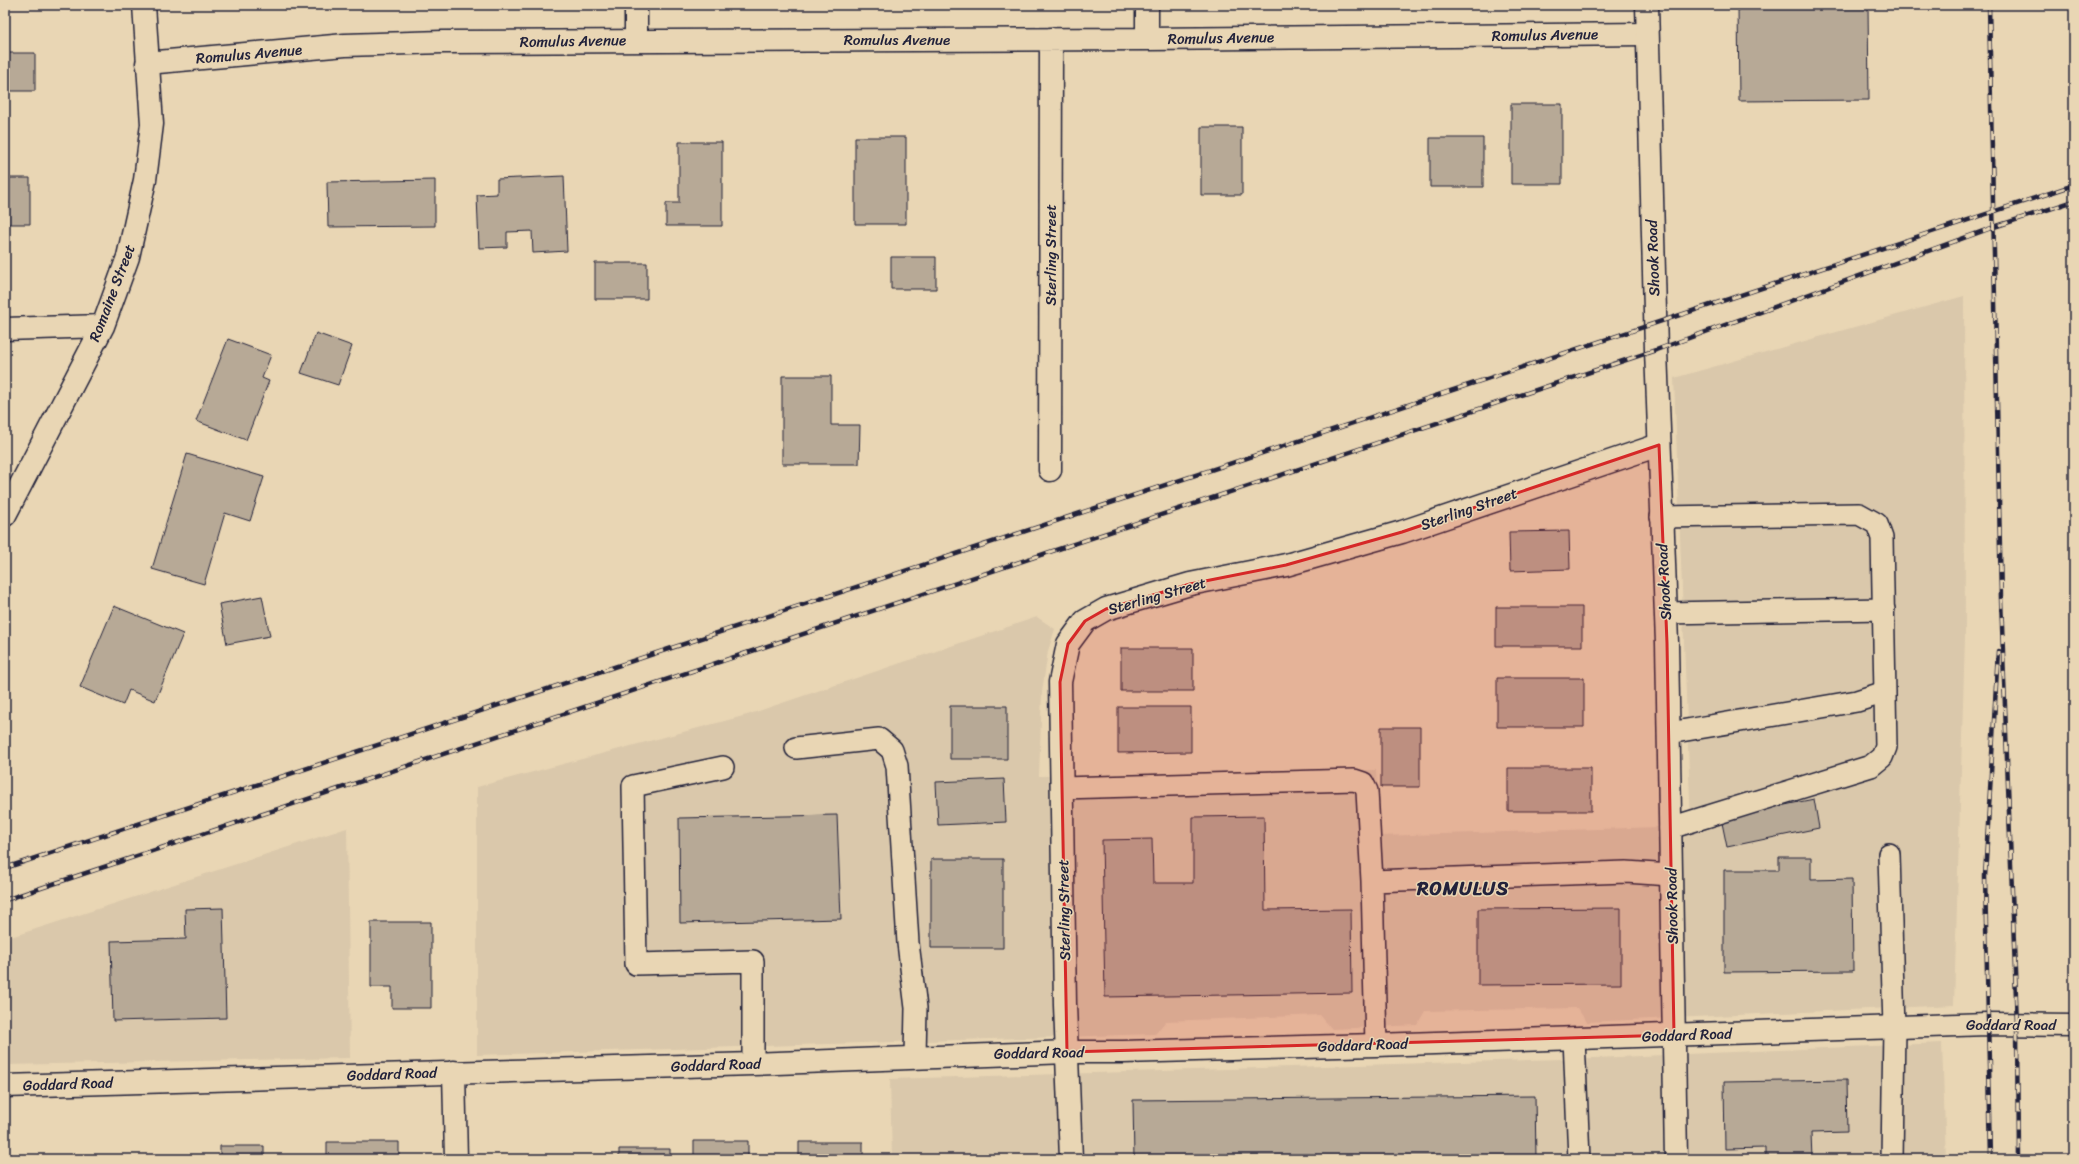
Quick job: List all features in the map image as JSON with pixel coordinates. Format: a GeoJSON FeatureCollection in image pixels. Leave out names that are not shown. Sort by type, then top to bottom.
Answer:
{"type":"FeatureCollection","features":[{"type":"Feature","properties":{"kind":"street","name":"Romaine Street"},"geometry":{"type":"LineString","coordinates":[[5,514],[102,326],[128,256],[146,180],[152,124],[144,5]]}},
{"type":"Feature","properties":{"kind":"street"},"geometry":{"type":"LineString","coordinates":[[636,5],[636,40]]}},
{"type":"Feature","properties":{"kind":"street"},"geometry":{"type":"LineString","coordinates":[[1147,5],[1148,39]]}},
{"type":"Feature","properties":{"kind":"street","name":"Shook Road"},"geometry":{"type":"LineString","coordinates":[[1647,5],[1661,517],[1666,613],[1676,1159]]}},
{"type":"Feature","properties":{"kind":"street","name":"Romulus Avenue"},"geometry":{"type":"LineString","coordinates":[[147,63],[345,46],[444,42],[1148,39],[1647,34]]}},
{"type":"Feature","properties":{"kind":"street","name":"Sterling Street"},"geometry":{"type":"LineString","coordinates":[[1050,470],[1051,39]]}},
{"type":"Feature","properties":{"kind":"street"},"geometry":{"type":"LineString","coordinates":[[5,329],[102,326]]}},
{"type":"Feature","properties":{"kind":"street","name":"Sterling Street"},"geometry":{"type":"LineString","coordinates":[[1071,1159],[1067,1052],[1060,682],[1068,644],[1084,621],[1106,609],[1190,584],[1286,565],[1402,532],[1659,445]]}},
{"type":"Feature","properties":{"kind":"street","name":"Goddard Road"},"geometry":{"type":"LineString","coordinates":[[5,1086],[753,1064],[1067,1052],[1123,1052],[1376,1045],[1988,1024],[2074,1025]]}},
{"type":"Feature","properties":{"kind":"street"},"geometry":{"type":"LineString","coordinates":[[454,1072],[456,1159]]}},
{"type":"Feature","properties":{"kind":"lane"},"geometry":{"type":"LineString","coordinates":[[1661,517],[1859,514],[1877,524],[1882,538],[1886,747],[1882,757],[1871,766],[1670,828]]}},
{"type":"Feature","properties":{"kind":"lane"},"geometry":{"type":"LineString","coordinates":[[1666,613],[1884,609]]}},
{"type":"Feature","properties":{"kind":"lane"},"geometry":{"type":"LineString","coordinates":[[1669,733],[1857,701],[1885,692]]}},
{"type":"Feature","properties":{"kind":"lane"},"geometry":{"type":"LineString","coordinates":[[796,748],[879,739],[892,750],[897,766],[908,943],[916,1008],[915,1057]]}},
{"type":"Feature","properties":{"kind":"lane"},"geometry":{"type":"LineString","coordinates":[[723,767],[633,786],[636,964],[752,961],[753,1064]]}},
{"type":"Feature","properties":{"kind":"lane"},"geometry":{"type":"LineString","coordinates":[[1062,788],[1354,780],[1363,783],[1367,791],[1372,881],[1376,1045]]}},
{"type":"Feature","properties":{"kind":"lane"},"geometry":{"type":"LineString","coordinates":[[1889,854],[1894,1028],[1892,1159]]}},
{"type":"Feature","properties":{"kind":"lane"},"geometry":{"type":"LineString","coordinates":[[1372,881],[1626,872],[1671,875]]}},
{"type":"Feature","properties":{"kind":"lane"},"geometry":{"type":"LineString","coordinates":[[1574,1038],[1579,1159]]}},
{"type":"Feature","properties":{"kind":"highlighted area"},"geometry":{"type":"Polygon","coordinates":[[[1659,445],[1667,643],[1674,1035],[1067,1052],[1060,682],[1068,644],[1085,621],[1106,609],[1190,584],[1286,565],[1402,532],[1659,445]]]}},
{"type":"Feature","properties":{"kind":"shaded area"},"geometry":{"type":"Polygon","coordinates":[[[1964,296],[1965,637],[1954,1005],[1587,1022],[1577,1008],[1425,1011],[1417,1025],[1332,1029],[1320,1015],[1166,1021],[1155,1034],[477,1055],[477,787],[747,715],[1037,617],[1055,629],[1048,651],[1042,692],[1039,776],[1376,770],[1379,836],[1691,826],[1674,378],[1964,296]]]}},
{"type":"Feature","properties":{"kind":"shaded area"},"geometry":{"type":"Polygon","coordinates":[[[347,828],[350,1058],[5,1065],[5,939],[347,828]]]}},
{"type":"Feature","properties":{"kind":"shaded area"},"geometry":{"type":"Polygon","coordinates":[[[1942,1043],[1946,1159],[892,1159],[890,1079],[1595,1058],[1942,1043]]]}},
{"type":"Feature","properties":{"kind":"building"},"geometry":{"type":"Polygon","coordinates":[[[1738,5],[1868,5],[1869,100],[1739,101],[1738,5]]]}},
{"type":"Feature","properties":{"kind":"building"},"geometry":{"type":"Polygon","coordinates":[[[5,53],[35,53],[35,91],[5,91],[5,53]]]}},
{"type":"Feature","properties":{"kind":"building"},"geometry":{"type":"Polygon","coordinates":[[[1511,104],[1562,104],[1562,184],[1511,184],[1511,104]]]}},
{"type":"Feature","properties":{"kind":"building"},"geometry":{"type":"Polygon","coordinates":[[[1201,127],[1242,127],[1242,195],[1201,195],[1201,127]]]}},
{"type":"Feature","properties":{"kind":"building"},"geometry":{"type":"Polygon","coordinates":[[[855,137],[906,137],[906,224],[855,224],[855,137]]]}},
{"type":"Feature","properties":{"kind":"building"},"geometry":{"type":"Polygon","coordinates":[[[1430,138],[1483,138],[1483,187],[1430,187],[1430,138]]]}},
{"type":"Feature","properties":{"kind":"building"},"geometry":{"type":"Polygon","coordinates":[[[679,142],[722,142],[722,226],[666,226],[666,203],[679,203],[679,142]]]}},
{"type":"Feature","properties":{"kind":"building"},"geometry":{"type":"Polygon","coordinates":[[[564,176],[567,251],[533,253],[532,231],[507,232],[507,247],[479,248],[477,195],[497,194],[497,179],[564,176]]]}},
{"type":"Feature","properties":{"kind":"building"},"geometry":{"type":"Polygon","coordinates":[[[5,178],[30,178],[30,224],[5,224],[5,178]]]}},
{"type":"Feature","properties":{"kind":"building"},"geometry":{"type":"Polygon","coordinates":[[[435,180],[435,226],[328,227],[327,182],[435,180]]]}},
{"type":"Feature","properties":{"kind":"building"},"geometry":{"type":"Polygon","coordinates":[[[891,257],[936,257],[936,289],[891,289],[891,257]]]}},
{"type":"Feature","properties":{"kind":"building"},"geometry":{"type":"Polygon","coordinates":[[[595,263],[647,263],[647,299],[595,299],[595,263]]]}},
{"type":"Feature","properties":{"kind":"building"},"geometry":{"type":"Polygon","coordinates":[[[316,333],[352,346],[338,385],[301,373],[316,333]]]}},
{"type":"Feature","properties":{"kind":"building"},"geometry":{"type":"Polygon","coordinates":[[[228,339],[271,355],[262,378],[269,381],[246,440],[196,421],[228,339]]]}},
{"type":"Feature","properties":{"kind":"building"},"geometry":{"type":"Polygon","coordinates":[[[782,376],[831,376],[831,425],[860,425],[859,464],[782,464],[782,376]]]}},
{"type":"Feature","properties":{"kind":"building"},"geometry":{"type":"Polygon","coordinates":[[[187,454],[264,477],[250,521],[225,513],[204,584],[152,569],[187,454]]]}},
{"type":"Feature","properties":{"kind":"building"},"geometry":{"type":"Polygon","coordinates":[[[1569,531],[1570,569],[1510,571],[1509,532],[1569,531]]]}},
{"type":"Feature","properties":{"kind":"building"},"geometry":{"type":"Polygon","coordinates":[[[262,596],[270,636],[227,644],[219,604],[262,596]]]}},
{"type":"Feature","properties":{"kind":"building"},"geometry":{"type":"Polygon","coordinates":[[[114,606],[183,634],[155,701],[129,690],[123,705],[80,687],[114,606]]]}},
{"type":"Feature","properties":{"kind":"building"},"geometry":{"type":"Polygon","coordinates":[[[1496,607],[1582,607],[1582,646],[1496,646],[1496,607]]]}},
{"type":"Feature","properties":{"kind":"building"},"geometry":{"type":"Polygon","coordinates":[[[1121,648],[1193,648],[1193,691],[1121,691],[1121,648]]]}},
{"type":"Feature","properties":{"kind":"building"},"geometry":{"type":"Polygon","coordinates":[[[1497,678],[1584,678],[1584,727],[1497,727],[1497,678]]]}},
{"type":"Feature","properties":{"kind":"building"},"geometry":{"type":"Polygon","coordinates":[[[950,706],[1007,706],[1007,759],[950,759],[950,706]]]}},
{"type":"Feature","properties":{"kind":"building"},"geometry":{"type":"Polygon","coordinates":[[[1118,707],[1191,707],[1191,752],[1118,753],[1118,707]]]}},
{"type":"Feature","properties":{"kind":"building"},"geometry":{"type":"Polygon","coordinates":[[[1381,727],[1420,727],[1420,787],[1381,787],[1381,727]]]}},
{"type":"Feature","properties":{"kind":"building"},"geometry":{"type":"Polygon","coordinates":[[[1508,768],[1591,768],[1591,811],[1508,811],[1508,768]]]}},
{"type":"Feature","properties":{"kind":"building"},"geometry":{"type":"Polygon","coordinates":[[[1004,779],[1006,822],[938,825],[936,782],[1004,779]]]}},
{"type":"Feature","properties":{"kind":"building"},"geometry":{"type":"Polygon","coordinates":[[[1814,799],[1819,828],[1727,847],[1721,818],[1814,799]]]}},
{"type":"Feature","properties":{"kind":"building"},"geometry":{"type":"Polygon","coordinates":[[[837,815],[841,919],[680,923],[679,818],[837,815]]]}},
{"type":"Feature","properties":{"kind":"building"},"geometry":{"type":"Polygon","coordinates":[[[1264,816],[1265,910],[1351,909],[1352,993],[1105,997],[1102,840],[1152,839],[1153,883],[1193,883],[1193,817],[1264,816]]]}},
{"type":"Feature","properties":{"kind":"building"},"geometry":{"type":"Polygon","coordinates":[[[1779,857],[1811,857],[1811,880],[1852,879],[1853,971],[1724,972],[1724,870],[1779,870],[1779,857]]]}},
{"type":"Feature","properties":{"kind":"building"},"geometry":{"type":"Polygon","coordinates":[[[931,859],[1003,859],[1003,948],[931,948],[931,859]]]}},
{"type":"Feature","properties":{"kind":"building"},"geometry":{"type":"Polygon","coordinates":[[[223,908],[226,1018],[113,1021],[111,941],[186,939],[185,909],[223,908]]]}},
{"type":"Feature","properties":{"kind":"building"},"geometry":{"type":"Polygon","coordinates":[[[1621,908],[1621,984],[1478,985],[1478,909],[1621,908]]]}},
{"type":"Feature","properties":{"kind":"building"},"geometry":{"type":"Polygon","coordinates":[[[371,922],[431,922],[431,1008],[392,1008],[392,987],[371,987],[371,922]]]}},
{"type":"Feature","properties":{"kind":"building"},"geometry":{"type":"Polygon","coordinates":[[[1846,1080],[1847,1132],[1811,1133],[1812,1159],[1765,1159],[1765,1148],[1725,1149],[1724,1082],[1846,1080]]]}},
{"type":"Feature","properties":{"kind":"building"},"geometry":{"type":"Polygon","coordinates":[[[1535,1096],[1536,1159],[1134,1159],[1133,1100],[1535,1096]]]}},
{"type":"Feature","properties":{"kind":"building"},"geometry":{"type":"Polygon","coordinates":[[[694,1141],[748,1141],[748,1159],[694,1159],[694,1141]]]}},
{"type":"Feature","properties":{"kind":"building"},"geometry":{"type":"Polygon","coordinates":[[[327,1142],[399,1142],[399,1159],[327,1159],[327,1142]]]}},
{"type":"Feature","properties":{"kind":"building"},"geometry":{"type":"Polygon","coordinates":[[[799,1142],[863,1142],[863,1159],[799,1159],[799,1142]]]}},
{"type":"Feature","properties":{"kind":"building"},"geometry":{"type":"Polygon","coordinates":[[[220,1146],[264,1146],[264,1159],[220,1159],[220,1146]]]}},
{"type":"Feature","properties":{"kind":"building"},"geometry":{"type":"Polygon","coordinates":[[[619,1149],[670,1149],[670,1159],[619,1159],[619,1149]]]}},
{"type":"Feature","properties":{"kind":"building"},"geometry":{"type":"Polygon","coordinates":[[[587,1158],[587,1159],[534,1159],[587,1158]]]}},
{"type":"Feature","properties":{"kind":"railway"},"geometry":{"type":"LineString","coordinates":[[1989,5],[2001,599],[2017,1024],[2018,1159]]}},
{"type":"Feature","properties":{"kind":"railway"},"geometry":{"type":"LineString","coordinates":[[5,868],[2074,185]]}},
{"type":"Feature","properties":{"kind":"railway"},"geometry":{"type":"LineString","coordinates":[[5,900],[1656,350],[1994,227],[2074,201]]}},
{"type":"Feature","properties":{"kind":"railway"},"geometry":{"type":"LineString","coordinates":[[1991,1159],[1985,877],[1998,651]]}},
{"type":"Feature","properties":{"kind":"district","name":"ROMULUS"},"geometry":{"type":"Point","coordinates":[1463,888]}}]}
